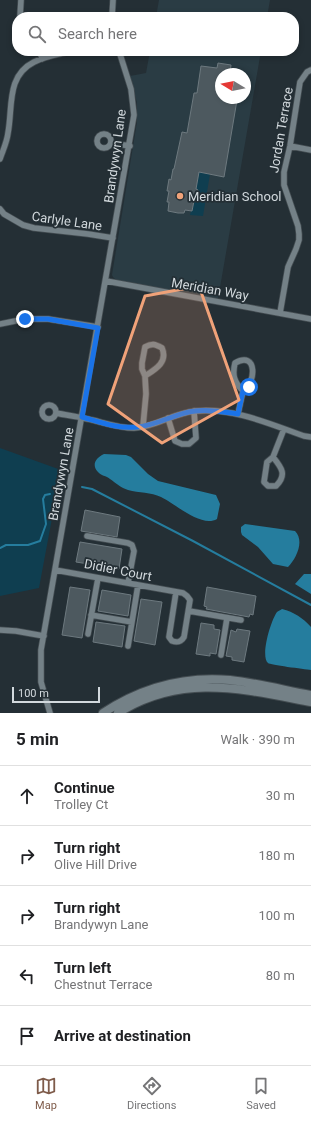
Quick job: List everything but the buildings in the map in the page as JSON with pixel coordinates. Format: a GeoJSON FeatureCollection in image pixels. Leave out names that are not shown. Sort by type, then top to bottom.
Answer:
{"type":"FeatureCollection","features":[{"type":"Feature","properties":{"kind":"main road"},"geometry":{"type":"LineString","coordinates":[[103,713],[127,699],[152,688],[188,680],[231,680],[311,694]]}},
{"type":"Feature","properties":{"kind":"main road"},"geometry":{"type":"LineString","coordinates":[[118,713],[151,697],[183,689],[199,687],[247,690],[311,702]]}},
{"type":"Feature","properties":{"kind":"street"},"geometry":{"type":"LineString","coordinates":[[20,12],[21,0]]}},
{"type":"Feature","properties":{"kind":"street"},"geometry":{"type":"LineString","coordinates":[[112,12],[113,0]]}},
{"type":"Feature","properties":{"kind":"street"},"geometry":{"type":"LineString","coordinates":[[0,159],[8,134],[11,96],[16,78],[28,66],[42,59],[53,56]]}},
{"type":"Feature","properties":{"kind":"street","name":"Brandywyn Lane"},"geometry":{"type":"LineString","coordinates":[[50,713],[44,695],[41,678],[41,655],[134,120],[131,89],[121,56]]}},
{"type":"Feature","properties":{"kind":"street","name":"Jordan Terrace"},"geometry":{"type":"LineString","coordinates":[[280,313],[288,267],[299,240],[298,226],[286,193],[283,179],[300,82],[307,72],[311,70]]}},
{"type":"Feature","properties":{"kind":"street"},"geometry":{"type":"LineString","coordinates":[[111,143],[130,146]]}},
{"type":"Feature","properties":{"kind":"street"},"geometry":{"type":"LineString","coordinates":[[290,146],[311,150]]}},
{"type":"Feature","properties":{"kind":"street","name":"Carlyle Lane"},"geometry":{"type":"LineString","coordinates":[[0,209],[8,217],[22,225],[34,228],[114,238]]}},
{"type":"Feature","properties":{"kind":"street","name":"Meridian Way"},"geometry":{"type":"LineString","coordinates":[[106,281],[311,319]]}},
{"type":"Feature","properties":{"kind":"street"},"geometry":{"type":"LineString","coordinates":[[0,324],[34,318],[98,328]]}},
{"type":"Feature","properties":{"kind":"street"},"geometry":{"type":"LineString","coordinates":[[143,426],[146,394],[145,376],[142,370],[146,347],[150,344],[156,345],[162,348],[164,353],[161,365],[145,376]]}},
{"type":"Feature","properties":{"kind":"street"},"geometry":{"type":"LineString","coordinates":[[238,414],[243,391],[249,387],[252,371],[250,362],[246,360],[241,360],[235,363],[233,370],[235,382],[243,391]]}},
{"type":"Feature","properties":{"kind":"street"},"geometry":{"type":"LineString","coordinates":[[56,413],[82,417],[119,427],[135,428],[194,411],[212,410],[238,414],[311,437]]}},
{"type":"Feature","properties":{"kind":"street"},"geometry":{"type":"LineString","coordinates":[[168,418],[175,441],[182,444],[189,444],[196,438],[194,411]]}},
{"type":"Feature","properties":{"kind":"street"},"geometry":{"type":"LineString","coordinates":[[273,457],[282,472],[281,481],[276,486],[268,486],[264,482],[267,462],[273,457],[284,429]]}},
{"type":"Feature","properties":{"kind":"street"},"geometry":{"type":"LineString","coordinates":[[87,536],[128,542],[132,545],[134,551],[128,583]]}},
{"type":"Feature","properties":{"kind":"street","name":"Didier Court"},"geometry":{"type":"LineString","coordinates":[[55,570],[176,592],[188,596],[190,600],[189,611],[184,637],[181,641],[176,643],[169,637],[176,592]]}},
{"type":"Feature","properties":{"kind":"street"},"geometry":{"type":"LineString","coordinates":[[88,634],[98,578]]}},
{"type":"Feature","properties":{"kind":"street"},"geometry":{"type":"LineString","coordinates":[[128,646],[138,585]]}},
{"type":"Feature","properties":{"kind":"street"},"geometry":{"type":"LineString","coordinates":[[189,611],[241,620]]}},
{"type":"Feature","properties":{"kind":"street"},"geometry":{"type":"LineString","coordinates":[[91,615],[132,622]]}},
{"type":"Feature","properties":{"kind":"street"},"geometry":{"type":"LineString","coordinates":[[220,655],[227,618]]}},
{"type":"Feature","properties":{"kind":"street"},"geometry":{"type":"LineString","coordinates":[[0,630],[44,636]]}},
{"type":"Feature","properties":{"kind":"highlighted area"},"geometry":{"type":"Polygon","coordinates":[[[199,286],[239,400],[162,443],[108,404],[145,296],[199,286]]]}},
{"type":"Feature","properties":{"kind":"shaded area"},"geometry":{"type":"Polygon","coordinates":[[[159,0],[270,0],[268,12],[157,12],[159,0]]]}},
{"type":"Feature","properties":{"kind":"shaded area","name":"Meridian School"},"geometry":{"type":"Polygon","coordinates":[[[149,56],[260,56],[218,299],[116,280],[112,275],[137,122],[137,103],[130,76],[146,73],[149,56]]]}},
{"type":"Feature","properties":{"kind":"shaded area"},"geometry":{"type":"Polygon","coordinates":[[[192,171],[210,174],[203,216],[190,215],[193,201],[196,201],[198,190],[195,189],[192,171]]]}},
{"type":"Feature","properties":{"kind":"shaded area"},"geometry":{"type":"Polygon","coordinates":[[[0,448],[61,470],[39,588],[0,596],[0,448]]]}},
{"type":"Feature","properties":{"kind":"shaded area"},"geometry":{"type":"Polygon","coordinates":[[[104,454],[126,455],[131,457],[148,474],[158,481],[216,495],[220,504],[217,519],[211,521],[196,518],[157,495],[123,488],[109,478],[100,474],[95,468],[96,460],[104,454]]]}},
{"type":"Feature","properties":{"kind":"shaded area"},"geometry":{"type":"Polygon","coordinates":[[[245,524],[295,531],[298,535],[299,545],[294,559],[288,567],[273,564],[258,547],[242,535],[241,527],[245,524]]]}},
{"type":"Feature","properties":{"kind":"shaded area"},"geometry":{"type":"Polygon","coordinates":[[[304,574],[311,574],[311,594],[295,584],[304,574]]]}},
{"type":"Feature","properties":{"kind":"shaded area"},"geometry":{"type":"Polygon","coordinates":[[[282,609],[298,616],[311,627],[311,670],[270,664],[266,659],[265,653],[269,630],[277,612],[282,609]]]}},
{"type":"Feature","properties":{"kind":"waterway"},"geometry":{"type":"LineString","coordinates":[[82,487],[92,489],[193,541],[311,605]]}},
{"type":"Feature","properties":{"kind":"waterway"},"geometry":{"type":"LineString","coordinates":[[0,548],[6,545],[28,545],[40,541],[46,524],[43,499],[45,495],[50,494]]}},
{"type":"Feature","properties":{"kind":"place","name":"Meridian School"},"geometry":{"type":"Point","coordinates":[180,196]}},
{"type":"Feature","properties":{"kind":"route"},"geometry":{"type":"LineString","coordinates":[[25,319],[48,319],[98,328],[82,417],[119,427],[135,428],[147,426],[194,411],[212,410],[238,414],[243,391],[249,387]]}}]}
